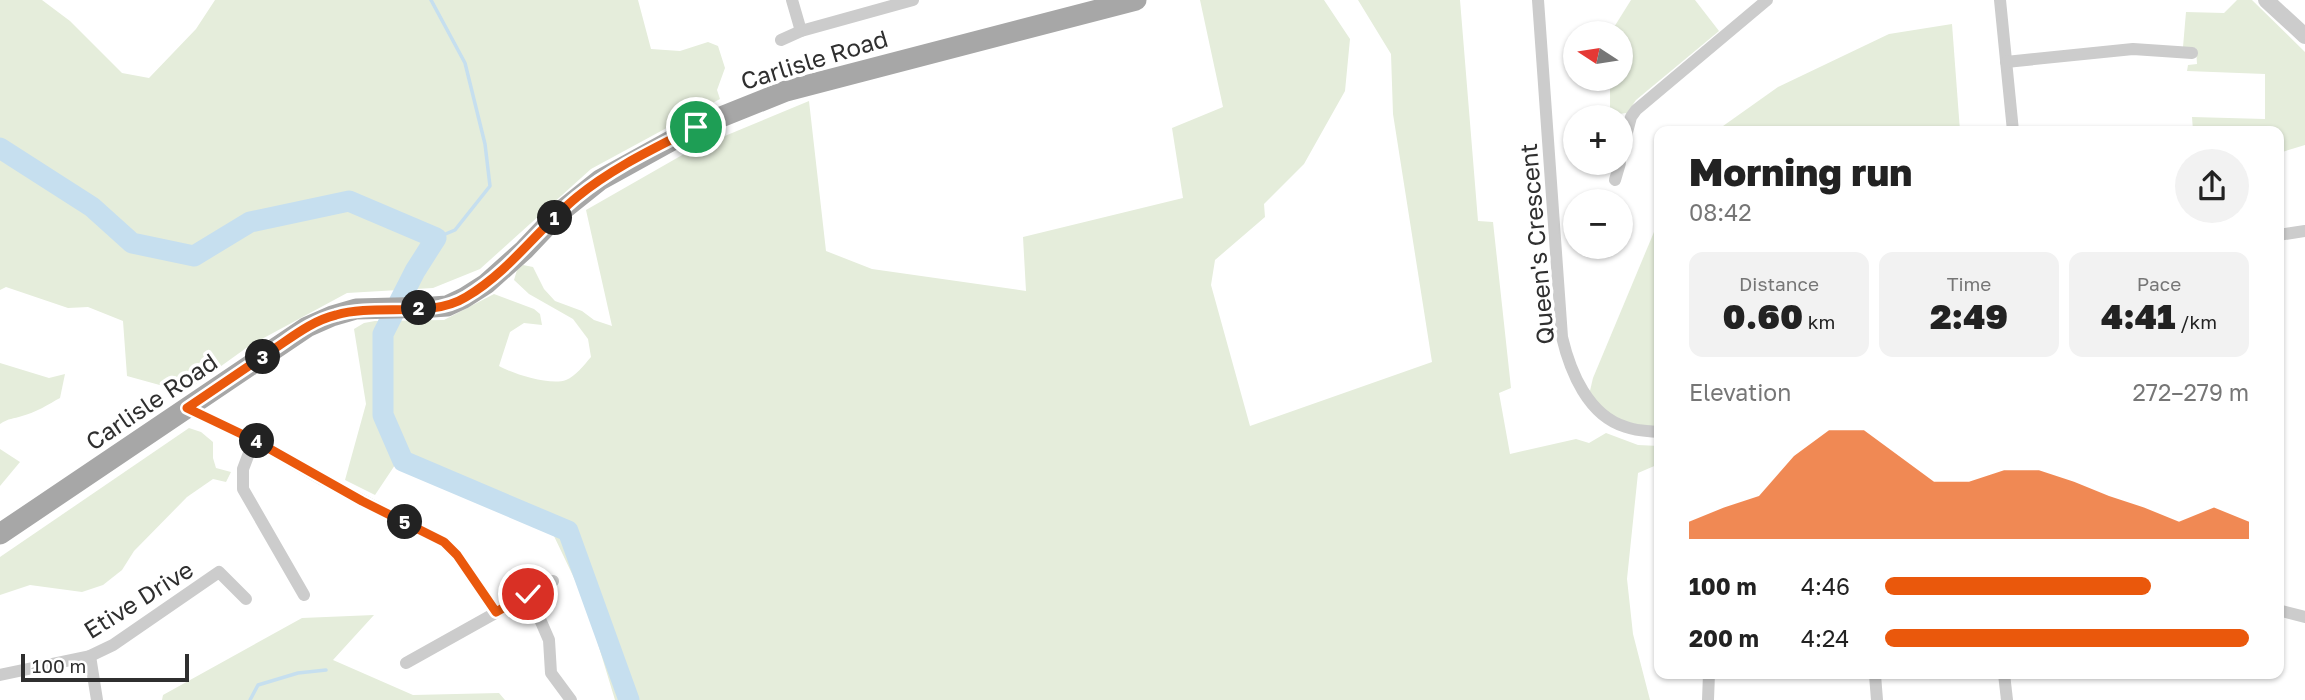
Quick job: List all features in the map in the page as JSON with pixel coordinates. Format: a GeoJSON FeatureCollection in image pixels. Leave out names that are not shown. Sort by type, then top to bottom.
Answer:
{"type":"FeatureCollection","features":[{"type":"Feature","properties":{"kind":"main road","name":"Carlisle Road"},"geometry":{"type":"LineString","coordinates":[[0,534],[307,327],[356,309],[447,306],[464,298],[486,284],[524,250],[560,212],[600,180],[696,127],[786,90],[1136,0]]}},
{"type":"Feature","properties":{"kind":"street"},"geometry":{"type":"LineString","coordinates":[[792,0],[801,31]]}},
{"type":"Feature","properties":{"kind":"street"},"geometry":{"type":"LineString","coordinates":[[781,40],[801,31],[913,0]]}},
{"type":"Feature","properties":{"kind":"street","name":"Queen's Crescent"},"geometry":{"type":"LineString","coordinates":[[1538,0],[1562,337],[1568,361],[1589,400],[1611,420],[1626,428],[1654,431]]}},
{"type":"Feature","properties":{"kind":"street"},"geometry":{"type":"LineString","coordinates":[[1633,114],[1767,0]]}},
{"type":"Feature","properties":{"kind":"street"},"geometry":{"type":"LineString","coordinates":[[2000,0],[2012,126]]}},
{"type":"Feature","properties":{"kind":"street"},"geometry":{"type":"LineString","coordinates":[[2271,2],[2305,36]]}},
{"type":"Feature","properties":{"kind":"street"},"geometry":{"type":"LineString","coordinates":[[2006,62],[2133,49],[2192,53]]}},
{"type":"Feature","properties":{"kind":"street"},"geometry":{"type":"LineString","coordinates":[[1615,180],[1616,175]]}},
{"type":"Feature","properties":{"kind":"street"},"geometry":{"type":"LineString","coordinates":[[2284,234],[2305,231]]}},
{"type":"Feature","properties":{"kind":"street"},"geometry":{"type":"LineString","coordinates":[[187,408],[254,440],[342,491],[444,542],[457,555],[496,612]]}},
{"type":"Feature","properties":{"kind":"street"},"geometry":{"type":"LineString","coordinates":[[254,440],[243,469],[243,489],[304,595]]}},
{"type":"Feature","properties":{"kind":"street","name":"Etive Drive"},"geometry":{"type":"LineString","coordinates":[[0,675],[90,656],[113,645],[219,572],[246,599]]}},
{"type":"Feature","properties":{"kind":"street"},"geometry":{"type":"LineString","coordinates":[[405,663],[552,581]]}},
{"type":"Feature","properties":{"kind":"street"},"geometry":{"type":"LineString","coordinates":[[528,594],[549,640],[551,673],[571,700]]}},
{"type":"Feature","properties":{"kind":"street"},"geometry":{"type":"LineString","coordinates":[[2284,612],[2305,617]]}},
{"type":"Feature","properties":{"kind":"street"},"geometry":{"type":"LineString","coordinates":[[90,656],[97,700]]}},
{"type":"Feature","properties":{"kind":"street"},"geometry":{"type":"LineString","coordinates":[[1708,700],[1709,679]]}},
{"type":"Feature","properties":{"kind":"street"},"geometry":{"type":"LineString","coordinates":[[1875,679],[1877,700]]}},
{"type":"Feature","properties":{"kind":"street"},"geometry":{"type":"LineString","coordinates":[[2005,679],[2007,700]]}},
{"type":"Feature","properties":{"kind":"green space"},"geometry":{"type":"Polygon","coordinates":[[[0,0],[42,0],[70,21],[122,73],[149,78],[196,29],[215,0],[638,0],[651,49],[680,51],[708,42],[718,46],[725,68],[717,90],[720,99],[591,169],[480,269],[433,288],[347,293],[249,346],[185,392],[127,376],[123,321],[88,307],[68,308],[6,287],[0,290],[0,0]]]}},
{"type":"Feature","properties":{"kind":"green space"},"geometry":{"type":"Polygon","coordinates":[[[1200,0],[1324,0],[1350,39],[1345,91],[1304,164],[1264,204],[1265,217],[1215,260],[1211,285],[1250,426],[1432,362],[1393,114],[1391,54],[1358,0],[1460,0],[1478,221],[1493,222],[1511,388],[1499,393],[1510,454],[1576,439],[1589,443],[1606,433],[1638,445],[1654,446],[1654,466],[1638,473],[1627,579],[1633,634],[1650,700],[615,700],[585,601],[553,534],[395,465],[375,495],[345,480],[366,404],[354,329],[375,321],[444,320],[494,294],[534,309],[540,314],[542,325],[524,323],[510,332],[499,366],[522,376],[542,380],[559,381],[570,378],[591,357],[588,339],[573,319],[529,294],[514,280],[517,270],[523,265],[533,267],[544,289],[555,301],[612,326],[586,210],[691,150],[809,101],[826,251],[872,269],[1026,291],[1023,237],[1183,198],[1172,128],[1223,107],[1200,0]]]}},
{"type":"Feature","properties":{"kind":"green space"},"geometry":{"type":"Polygon","coordinates":[[[1631,0],[1695,0],[1719,31],[1633,105],[1610,105],[1610,91],[1633,91],[1633,21],[1618,21],[1631,0]]]}},
{"type":"Feature","properties":{"kind":"green space"},"geometry":{"type":"Polygon","coordinates":[[[2237,0],[2252,0],[2305,52],[2305,145],[2284,151],[2284,126],[2193,126],[2192,117],[2265,119],[2265,74],[2187,71],[2188,65],[2197,64],[2196,48],[2183,47],[2186,12],[2224,13],[2237,0]]]}},
{"type":"Feature","properties":{"kind":"green space"},"geometry":{"type":"Polygon","coordinates":[[[1952,24],[1960,126],[1723,126],[1778,87],[1889,34],[1952,24]]]}},
{"type":"Feature","properties":{"kind":"green space"},"geometry":{"type":"Polygon","coordinates":[[[1654,232],[1654,429],[1612,418],[1589,395],[1593,378],[1654,232]]]}},
{"type":"Feature","properties":{"kind":"green space"},"geometry":{"type":"Polygon","coordinates":[[[0,363],[49,378],[65,374],[60,398],[32,413],[0,424],[0,363]]]}},
{"type":"Feature","properties":{"kind":"green space"},"geometry":{"type":"Polygon","coordinates":[[[189,428],[201,432],[213,442],[216,468],[231,472],[226,482],[213,479],[187,497],[134,551],[122,570],[103,585],[82,592],[30,585],[0,595],[0,557],[189,428]]]}},
{"type":"Feature","properties":{"kind":"green space"},"geometry":{"type":"Polygon","coordinates":[[[0,449],[20,462],[0,486],[0,449]]]}},
{"type":"Feature","properties":{"kind":"green space"},"geometry":{"type":"Polygon","coordinates":[[[374,615],[333,660],[413,695],[499,693],[505,700],[162,700],[163,695],[302,618],[374,615]]]}},
{"type":"Feature","properties":{"kind":"waterway"},"geometry":{"type":"LineString","coordinates":[[431,0],[465,63],[485,144],[490,186],[455,230],[436,238]]}},
{"type":"Feature","properties":{"kind":"waterway"},"geometry":{"type":"LineString","coordinates":[[0,148],[92,207],[132,243],[194,256],[250,222],[349,201],[436,238],[415,271],[383,334],[383,415],[403,461],[568,531],[629,700]]}},
{"type":"Feature","properties":{"kind":"waterway"},"geometry":{"type":"LineString","coordinates":[[250,700],[258,685],[298,673],[326,670]]}},
{"type":"Feature","properties":{"kind":"route"},"geometry":{"type":"LineString","coordinates":[[528,594],[496,612],[457,555],[444,542],[362,501],[254,440],[187,408],[307,327],[332,316],[356,309],[447,306],[464,298],[486,284],[524,250],[560,212],[600,180],[696,127]]}}]}
